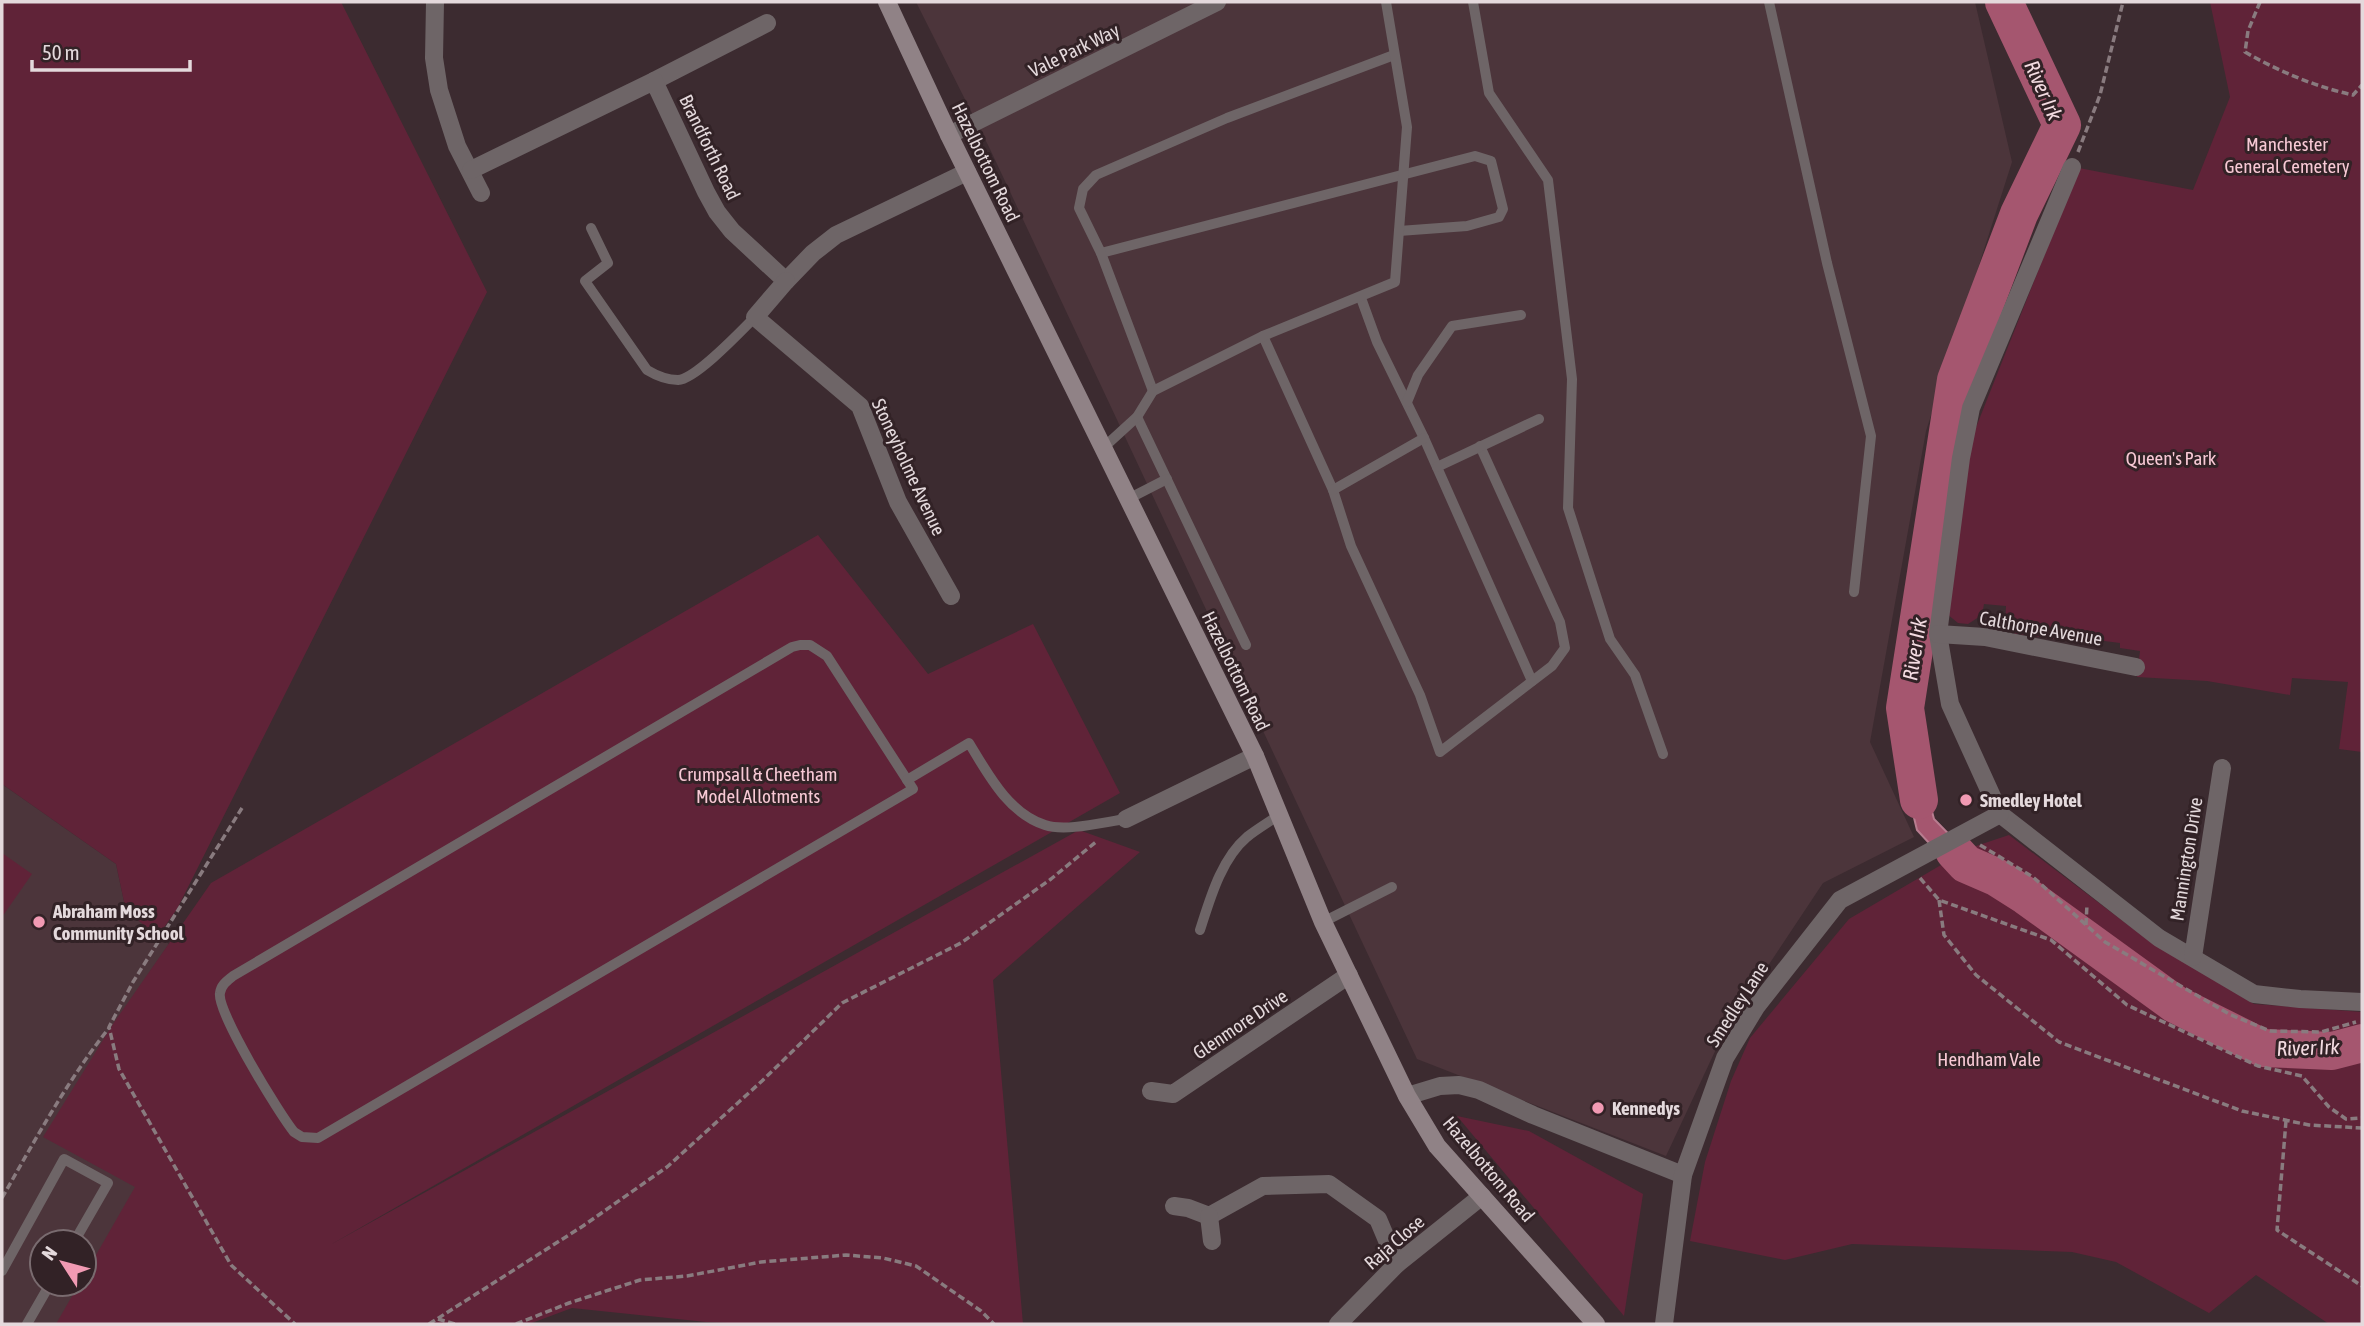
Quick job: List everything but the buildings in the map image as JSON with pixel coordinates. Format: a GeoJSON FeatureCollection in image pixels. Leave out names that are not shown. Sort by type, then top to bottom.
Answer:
{"type":"FeatureCollection","features":[{"type":"Feature","properties":{"kind":"street"},"geometry":{"type":"LineString","coordinates":[[435,2],[434,58],[439,90],[457,146],[481,193]]}},
{"type":"Feature","properties":{"kind":"street","name":"Hazelbottom Road"},"geometry":{"type":"LineString","coordinates":[[887,2],[967,172],[1255,756],[1324,922],[1407,1096],[1437,1146],[1596,1324]]}},
{"type":"Feature","properties":{"kind":"street","name":"Vale Park Way"},"geometry":{"type":"LineString","coordinates":[[949,135],[1217,2]]}},
{"type":"Feature","properties":{"kind":"street"},"geometry":{"type":"LineString","coordinates":[[654,81],[767,23]]}},
{"type":"Feature","properties":{"kind":"street","name":"Brandforth Road"},"geometry":{"type":"LineString","coordinates":[[471,170],[654,81],[717,212],[732,231],[786,281]]}},
{"type":"Feature","properties":{"kind":"street"},"geometry":{"type":"LineString","coordinates":[[2072,167],[1971,408],[1961,458],[1938,634],[1951,704],[2000,814],[2159,938],[2255,994],[2362,1002]]}},
{"type":"Feature","properties":{"kind":"street"},"geometry":{"type":"LineString","coordinates":[[755,317],[813,253],[836,234],[967,172]]}},
{"type":"Feature","properties":{"kind":"street","name":"Stoneyholme Avenue"},"geometry":{"type":"LineString","coordinates":[[755,317],[860,406],[898,502],[951,596]]}},
{"type":"Feature","properties":{"kind":"street","name":"Calthorpe Avenue"},"geometry":{"type":"LineString","coordinates":[[1938,634],[1985,637],[2136,667]]}},
{"type":"Feature","properties":{"kind":"street"},"geometry":{"type":"LineString","coordinates":[[1126,819],[1255,756]]}},
{"type":"Feature","properties":{"kind":"street","name":"Mannington Drive"},"geometry":{"type":"LineString","coordinates":[[2193,957],[2222,768]]}},
{"type":"Feature","properties":{"kind":"street","name":"Smedley Lane"},"geometry":{"type":"LineString","coordinates":[[1664,1324],[1683,1175],[1725,1058],[1756,1007],[1840,900],[2000,814]]}},
{"type":"Feature","properties":{"kind":"street","name":"Glenmore Drive"},"geometry":{"type":"LineString","coordinates":[[1151,1091],[1173,1094],[1349,975]]}},
{"type":"Feature","properties":{"kind":"street"},"geometry":{"type":"LineString","coordinates":[[1407,1096],[1440,1086],[1459,1085],[1479,1090],[1532,1115],[1683,1175]]}},
{"type":"Feature","properties":{"kind":"street"},"geometry":{"type":"LineString","coordinates":[[1174,1206],[1209,1216],[1263,1186],[1329,1184],[1378,1219],[1397,1264]]}},
{"type":"Feature","properties":{"kind":"street","name":"Raja Close"},"geometry":{"type":"LineString","coordinates":[[1338,1324],[1397,1264],[1482,1196]]}},
{"type":"Feature","properties":{"kind":"street"},"geometry":{"type":"LineString","coordinates":[[1209,1216],[1212,1241]]}},
{"type":"Feature","properties":{"kind":"lane"},"geometry":{"type":"LineString","coordinates":[[1103,448],[1137,417],[1153,391],[1263,336],[1395,282],[1407,127],[1386,2]]}},
{"type":"Feature","properties":{"kind":"lane"},"geometry":{"type":"LineString","coordinates":[[1473,2],[1489,93],[1548,180],[1572,379],[1568,508],[1610,639],[1635,675],[1663,754]]}},
{"type":"Feature","properties":{"kind":"lane"},"geometry":{"type":"LineString","coordinates":[[1769,2],[1827,263],[1871,436],[1854,592]]}},
{"type":"Feature","properties":{"kind":"lane"},"geometry":{"type":"LineString","coordinates":[[1153,391],[1101,253],[1079,208],[1083,189],[1096,176],[1227,118],[1394,55]]}},
{"type":"Feature","properties":{"kind":"lane"},"geometry":{"type":"LineString","coordinates":[[1101,253],[1475,156],[1491,161],[1503,209],[1499,217],[1478,224],[1399,232]]}},
{"type":"Feature","properties":{"kind":"lane"},"geometry":{"type":"LineString","coordinates":[[591,228],[608,263],[585,281],[647,370],[661,378],[681,380],[695,374],[755,317]]}},
{"type":"Feature","properties":{"kind":"lane"},"geometry":{"type":"LineString","coordinates":[[1361,298],[1377,342],[1424,438],[1532,681]]}},
{"type":"Feature","properties":{"kind":"lane"},"geometry":{"type":"LineString","coordinates":[[1407,402],[1418,375],[1452,326],[1521,315]]}},
{"type":"Feature","properties":{"kind":"lane"},"geometry":{"type":"LineString","coordinates":[[1263,336],[1332,490],[1351,546],[1420,695],[1440,752],[1552,666],[1565,648],[1560,622],[1480,446]]}},
{"type":"Feature","properties":{"kind":"lane"},"geometry":{"type":"LineString","coordinates":[[1137,417],[1246,645]]}},
{"type":"Feature","properties":{"kind":"lane"},"geometry":{"type":"LineString","coordinates":[[1437,467],[1539,419]]}},
{"type":"Feature","properties":{"kind":"lane"},"geometry":{"type":"LineString","coordinates":[[1332,490],[1424,438]]}},
{"type":"Feature","properties":{"kind":"lane"},"geometry":{"type":"LineString","coordinates":[[1128,499],[1167,479]]}},
{"type":"Feature","properties":{"kind":"lane"},"geometry":{"type":"LineString","coordinates":[[810,645],[827,656],[907,780],[913,789],[318,1138],[302,1137],[289,1126],[225,1017],[219,993],[233,976],[792,647],[810,645]]}},
{"type":"Feature","properties":{"kind":"lane"},"geometry":{"type":"LineString","coordinates":[[907,780],[969,743],[1000,792],[1023,813],[1046,826],[1069,827],[1126,819]]}},
{"type":"Feature","properties":{"kind":"lane"},"geometry":{"type":"LineString","coordinates":[[1200,930],[1220,875],[1231,858],[1245,839],[1279,815]]}},
{"type":"Feature","properties":{"kind":"lane"},"geometry":{"type":"LineString","coordinates":[[1324,922],[1392,887]]}},
{"type":"Feature","properties":{"kind":"lane"},"geometry":{"type":"LineString","coordinates":[[2,1271],[64,1159],[108,1183],[82,1228]]}},
{"type":"Feature","properties":{"kind":"lane"},"geometry":{"type":"LineString","coordinates":[[27,1324],[42,1298]]}},
{"type":"Feature","properties":{"kind":"path"},"geometry":{"type":"LineString","coordinates":[[2072,167],[2100,96],[2123,2]]}},
{"type":"Feature","properties":{"kind":"path"},"geometry":{"type":"LineString","coordinates":[[2260,2],[2248,31],[2245,52],[2329,90],[2353,95],[2362,85]]}},
{"type":"Feature","properties":{"kind":"path"},"geometry":{"type":"LineString","coordinates":[[2,1198],[51,1112],[109,1027],[133,982],[242,808]]}},
{"type":"Feature","properties":{"kind":"path"},"geometry":{"type":"LineString","coordinates":[[429,1324],[583,1226],[667,1167],[762,1082],[842,1003],[961,943],[1051,879],[1100,838]]}},
{"type":"Feature","properties":{"kind":"path"},"geometry":{"type":"LineString","coordinates":[[1907,863],[1939,900],[2051,940],[2127,1004],[2258,1066],[2302,1076],[2329,1107],[2346,1119],[2362,1118]]}},
{"type":"Feature","properties":{"kind":"path"},"geometry":{"type":"LineString","coordinates":[[1939,900],[1944,935],[1976,975],[2059,1042],[2242,1111],[2309,1125],[2362,1128]]}},
{"type":"Feature","properties":{"kind":"path"},"geometry":{"type":"LineString","coordinates":[[109,1027],[119,1069],[231,1265],[295,1324]]}},
{"type":"Feature","properties":{"kind":"path"},"geometry":{"type":"LineString","coordinates":[[2286,1121],[2277,1230],[2362,1286]]}},
{"type":"Feature","properties":{"kind":"path"},"geometry":{"type":"LineString","coordinates":[[516,1324],[640,1279],[687,1276],[761,1262],[846,1255],[883,1258],[916,1266],[981,1311],[994,1324]]}},
{"type":"Feature","properties":{"kind":"path"},"geometry":{"type":"LineString","coordinates":[[438,1319],[455,1324]]}},
{"type":"Feature","properties":{"kind":"shaded area"},"geometry":{"type":"Polygon","coordinates":[[[916,2],[1975,2],[2012,162],[1926,431],[1870,742],[1914,837],[1823,883],[1724,1032],[1666,1156],[1417,1059],[989,147],[916,2]]]}},
{"type":"Feature","properties":{"kind":"shaded area"},"geometry":{"type":"Polygon","coordinates":[[[1915,747],[1934,819],[1975,861],[2004,870],[1990,885],[1953,869],[1917,830],[1897,748],[1915,747]]]}},
{"type":"Feature","properties":{"kind":"shaded area"},"geometry":{"type":"Polygon","coordinates":[[[2,784],[116,864],[126,911],[169,944],[114,1024],[382,1324],[2,1324],[2,784]]]}},
{"type":"Feature","properties":{"kind":"green space"},"geometry":{"type":"Polygon","coordinates":[[[2,2],[341,2],[487,292],[177,909],[158,936],[126,911],[116,864],[2,784],[2,2]]]}},
{"type":"Feature","properties":{"kind":"green space","name":"Queen's Park"},"geometry":{"type":"Polygon","coordinates":[[[2210,2],[2362,2],[2362,752],[2339,749],[2348,682],[2292,678],[2290,695],[2207,681],[2137,677],[2140,651],[2120,648],[2120,643],[2081,638],[2077,642],[2012,633],[2005,625],[2006,606],[1984,604],[1982,615],[1968,624],[1958,623],[1947,614],[1969,445],[2079,168],[2193,190],[2230,97],[2210,2]]]}},
{"type":"Feature","properties":{"kind":"green space","name":"Crumpsall & Cheetham Model Allotments"},"geometry":{"type":"Polygon","coordinates":[[[818,535],[928,674],[1033,624],[1120,793],[330,1245],[1079,830],[1140,852],[993,980],[1023,1324],[748,1324],[572,1308],[529,1324],[56,1324],[71,1298],[98,1298],[98,1252],[135,1187],[43,1137],[113,1024],[211,883],[818,535]]]}},
{"type":"Feature","properties":{"kind":"green space","name":"Hendham Vale"},"geometry":{"type":"Polygon","coordinates":[[[2009,835],[2152,943],[2254,1004],[2362,1012],[2362,1324],[2329,1324],[2256,1275],[2209,1313],[2116,1262],[2072,1252],[1852,1244],[1785,1260],[1690,1241],[1705,1162],[1731,1081],[1750,1038],[1849,919],[1970,848],[2009,835]]]}},
{"type":"Feature","properties":{"kind":"green space"},"geometry":{"type":"Polygon","coordinates":[[[2,853],[32,874],[2,917],[2,853]]]}},
{"type":"Feature","properties":{"kind":"green space"},"geometry":{"type":"Polygon","coordinates":[[[1457,1116],[1529,1131],[1643,1194],[1624,1316],[1457,1116]]]}},
{"type":"Feature","properties":{"kind":"waterway","name":"River Irk"},"geometry":{"type":"LineString","coordinates":[[1919,800],[1905,708],[1956,380],[2019,214],[2062,125],[2004,2]]}},
{"type":"Feature","properties":{"kind":"waterway","name":"River Irk"},"geometry":{"type":"LineString","coordinates":[[1954,851],[1966,864],[1996,877],[2026,896],[2175,1004],[2263,1048],[2332,1051],[2362,1043]]}},
{"type":"Feature","properties":{"kind":"place","name":"Smedley Hotel"},"geometry":{"type":"Point","coordinates":[1966,800]}},
{"type":"Feature","properties":{"kind":"place","name":"Abraham Moss Community School"},"geometry":{"type":"Point","coordinates":[39,922]}},
{"type":"Feature","properties":{"kind":"place","name":"Kennedys"},"geometry":{"type":"Point","coordinates":[1598,1108]}},
{"type":"Feature","properties":{"kind":"park label","name":"Manchester General Cemetery"},"geometry":{"type":"Point","coordinates":[2287,155]}}]}
